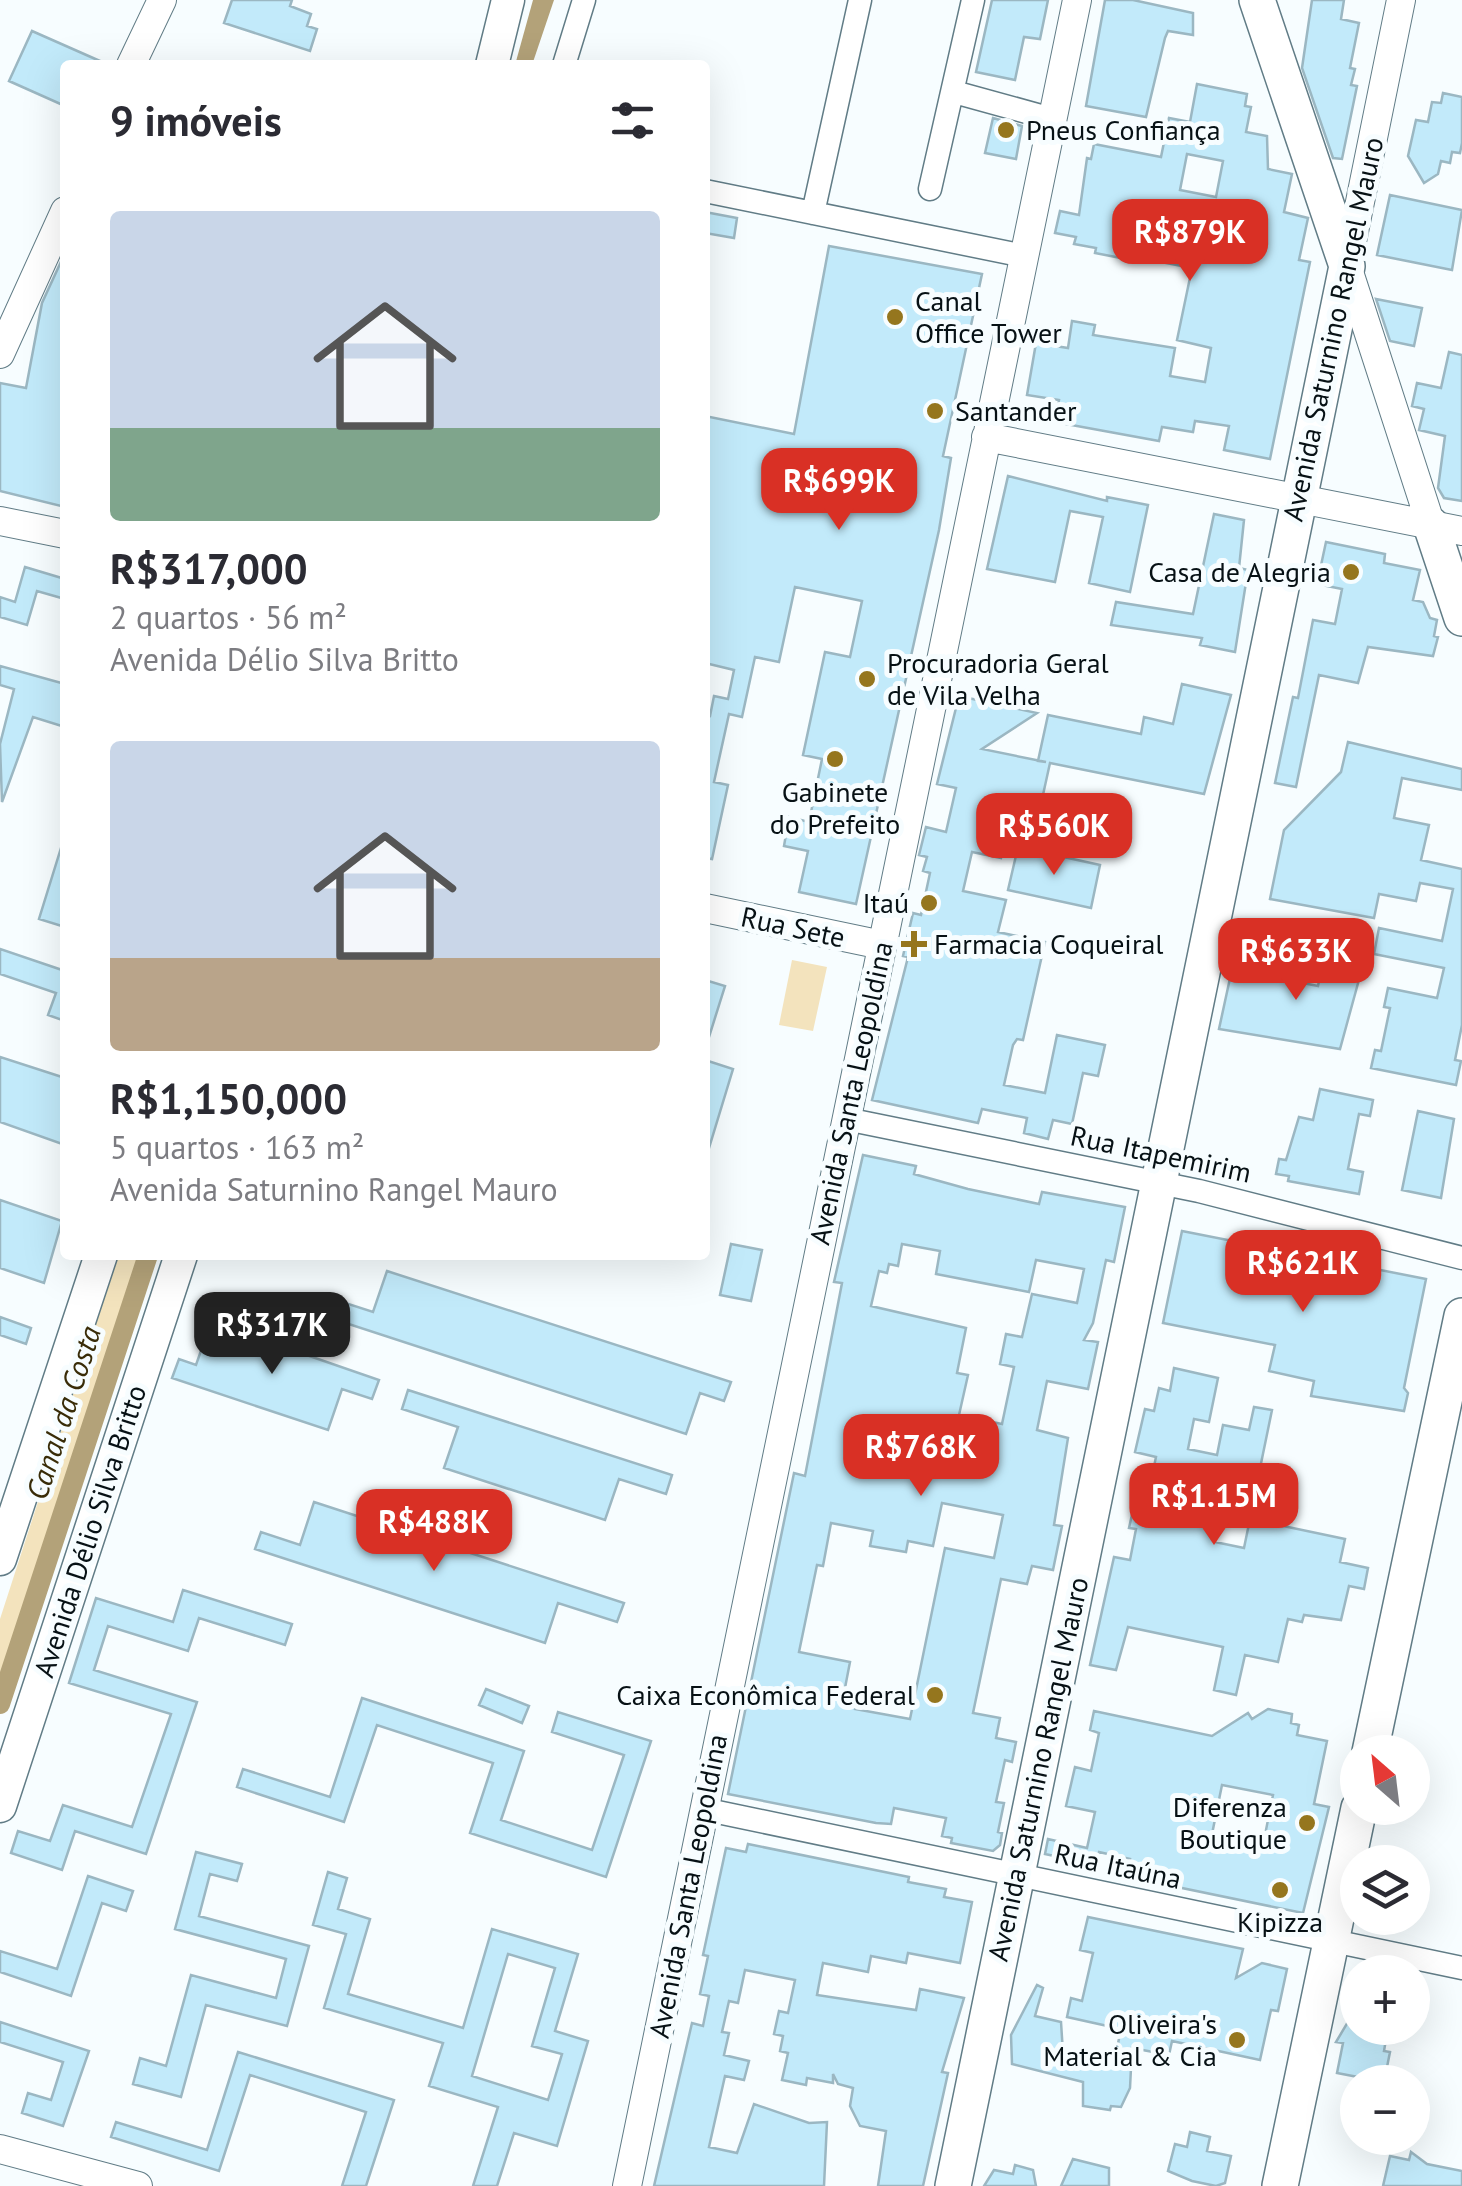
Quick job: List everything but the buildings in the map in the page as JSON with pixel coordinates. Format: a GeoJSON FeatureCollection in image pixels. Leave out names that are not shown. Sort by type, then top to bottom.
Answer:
{"type":"FeatureCollection","features":[{"type":"Feature","properties":{"kind":"main road"},"geometry":{"type":"LineString","coordinates":[[493,60],[508,0]]}},
{"type":"Feature","properties":{"kind":"main road"},"geometry":{"type":"LineString","coordinates":[[1258,0],[1347,266]]}},
{"type":"Feature","properties":{"kind":"main road","name":"Avenida Saturnino Rangel Mauro"},"geometry":{"type":"LineString","coordinates":[[953,2186],[1347,266]]}},
{"type":"Feature","properties":{"kind":"main road"},"geometry":{"type":"LineString","coordinates":[[1447,528],[1462,618]]}},
{"type":"Feature","properties":{"kind":"main road"},"geometry":{"type":"LineString","coordinates":[[0,1559],[99,1260]]}},
{"type":"Feature","properties":{"kind":"main road","name":"Avenida Délio Silva Britto"},"geometry":{"type":"LineString","coordinates":[[0,1806],[180,1260]]}},
{"type":"Feature","properties":{"kind":"main road"},"geometry":{"type":"LineString","coordinates":[[1374,1735],[1462,1316]]}},
{"type":"Feature","properties":{"kind":"main road"},"geometry":{"type":"LineString","coordinates":[[1280,2186],[1354,1825]]}},
{"type":"Feature","properties":{"kind":"street"},"geometry":{"type":"LineString","coordinates":[[133,60],[162,0]]}},
{"type":"Feature","properties":{"kind":"street"},"geometry":{"type":"LineString","coordinates":[[566,60],[584,0]]}},
{"type":"Feature","properties":{"kind":"street"},"geometry":{"type":"LineString","coordinates":[[814,213],[860,0]]}},
{"type":"Feature","properties":{"kind":"street"},"geometry":{"type":"LineString","coordinates":[[930,189],[973,0]]}},
{"type":"Feature","properties":{"kind":"street","name":"Avenida Santa Leopoldina"},"geometry":{"type":"LineString","coordinates":[[627,2186],[1077,0]]}},
{"type":"Feature","properties":{"kind":"street","name":"Avenida Saturnino Rangel Mauro"},"geometry":{"type":"LineString","coordinates":[[1347,266],[1401,0]]}},
{"type":"Feature","properties":{"kind":"street"},"geometry":{"type":"LineString","coordinates":[[954,92],[1052,119]]}},
{"type":"Feature","properties":{"kind":"street"},"geometry":{"type":"LineString","coordinates":[[710,192],[1024,256]]}},
{"type":"Feature","properties":{"kind":"street"},"geometry":{"type":"LineString","coordinates":[[0,354],[60,221]]}},
{"type":"Feature","properties":{"kind":"street"},"geometry":{"type":"LineString","coordinates":[[1347,266],[1447,528]]}},
{"type":"Feature","properties":{"kind":"street"},"geometry":{"type":"LineString","coordinates":[[986,437],[1447,528]]}},
{"type":"Feature","properties":{"kind":"street"},"geometry":{"type":"LineString","coordinates":[[0,521],[60,533]]}},
{"type":"Feature","properties":{"kind":"street","name":"Rua Sete"},"geometry":{"type":"LineString","coordinates":[[710,909],[882,945]]}},
{"type":"Feature","properties":{"kind":"street","name":"Rua Itapemirim"},"geometry":{"type":"LineString","coordinates":[[846,1119],[1162,1182],[1462,1258]]}},
{"type":"Feature","properties":{"kind":"street","name":"Rua Itaúna"},"geometry":{"type":"LineString","coordinates":[[703,1810],[1462,1968]]}},
{"type":"Feature","properties":{"kind":"street"},"geometry":{"type":"LineString","coordinates":[[0,2149],[138,2186]]}},
{"type":"Feature","properties":{"kind":"shaded area"},"geometry":{"type":"Polygon","coordinates":[[[533,0],[554,0],[534,60],[516,60],[533,0]]]}},
{"type":"Feature","properties":{"kind":"shaded area"},"geometry":{"type":"Polygon","coordinates":[[[792,960],[827,967],[813,1031],[779,1025],[792,960]]]}},
{"type":"Feature","properties":{"kind":"shaded area"},"geometry":{"type":"Polygon","coordinates":[[[116,1260],[150,1260],[0,1708],[0,1619],[116,1260]]]}},
{"type":"Feature","properties":{"kind":"waterway","name":"Canal da Costa"},"geometry":{"type":"LineString","coordinates":[[0,1704],[146,1260]]}},
{"type":"Feature","properties":{"kind":"place","name":"Pneus Confiança"},"geometry":{"type":"Point","coordinates":[1006,130]}},
{"type":"Feature","properties":{"kind":"place","name":"Canal Office Tower"},"geometry":{"type":"Point","coordinates":[895,317]}},
{"type":"Feature","properties":{"kind":"place","name":"Santander"},"geometry":{"type":"Point","coordinates":[935,411]}},
{"type":"Feature","properties":{"kind":"place","name":"Casa de Alegria"},"geometry":{"type":"Point","coordinates":[1351,572]}},
{"type":"Feature","properties":{"kind":"place","name":"Procuradoria Geral de Vila Velha"},"geometry":{"type":"Point","coordinates":[867,679]}},
{"type":"Feature","properties":{"kind":"place","name":"Gabinete do Prefeito"},"geometry":{"type":"Point","coordinates":[835,759]}},
{"type":"Feature","properties":{"kind":"place","name":"Itaú"},"geometry":{"type":"Point","coordinates":[929,903]}},
{"type":"Feature","properties":{"kind":"place","name":"Farmacia Coqueiral"},"geometry":{"type":"Point","coordinates":[914,944]}},
{"type":"Feature","properties":{"kind":"place","name":"Caixa Econômica Federal"},"geometry":{"type":"Point","coordinates":[935,1695]}},
{"type":"Feature","properties":{"kind":"place","name":"Diferenza Boutique"},"geometry":{"type":"Point","coordinates":[1307,1823]}},
{"type":"Feature","properties":{"kind":"place","name":"Kipizza"},"geometry":{"type":"Point","coordinates":[1280,1890]}},
{"type":"Feature","properties":{"kind":"place","name":"Oliveira's Material & Cia"},"geometry":{"type":"Point","coordinates":[1237,2040]}}]}
